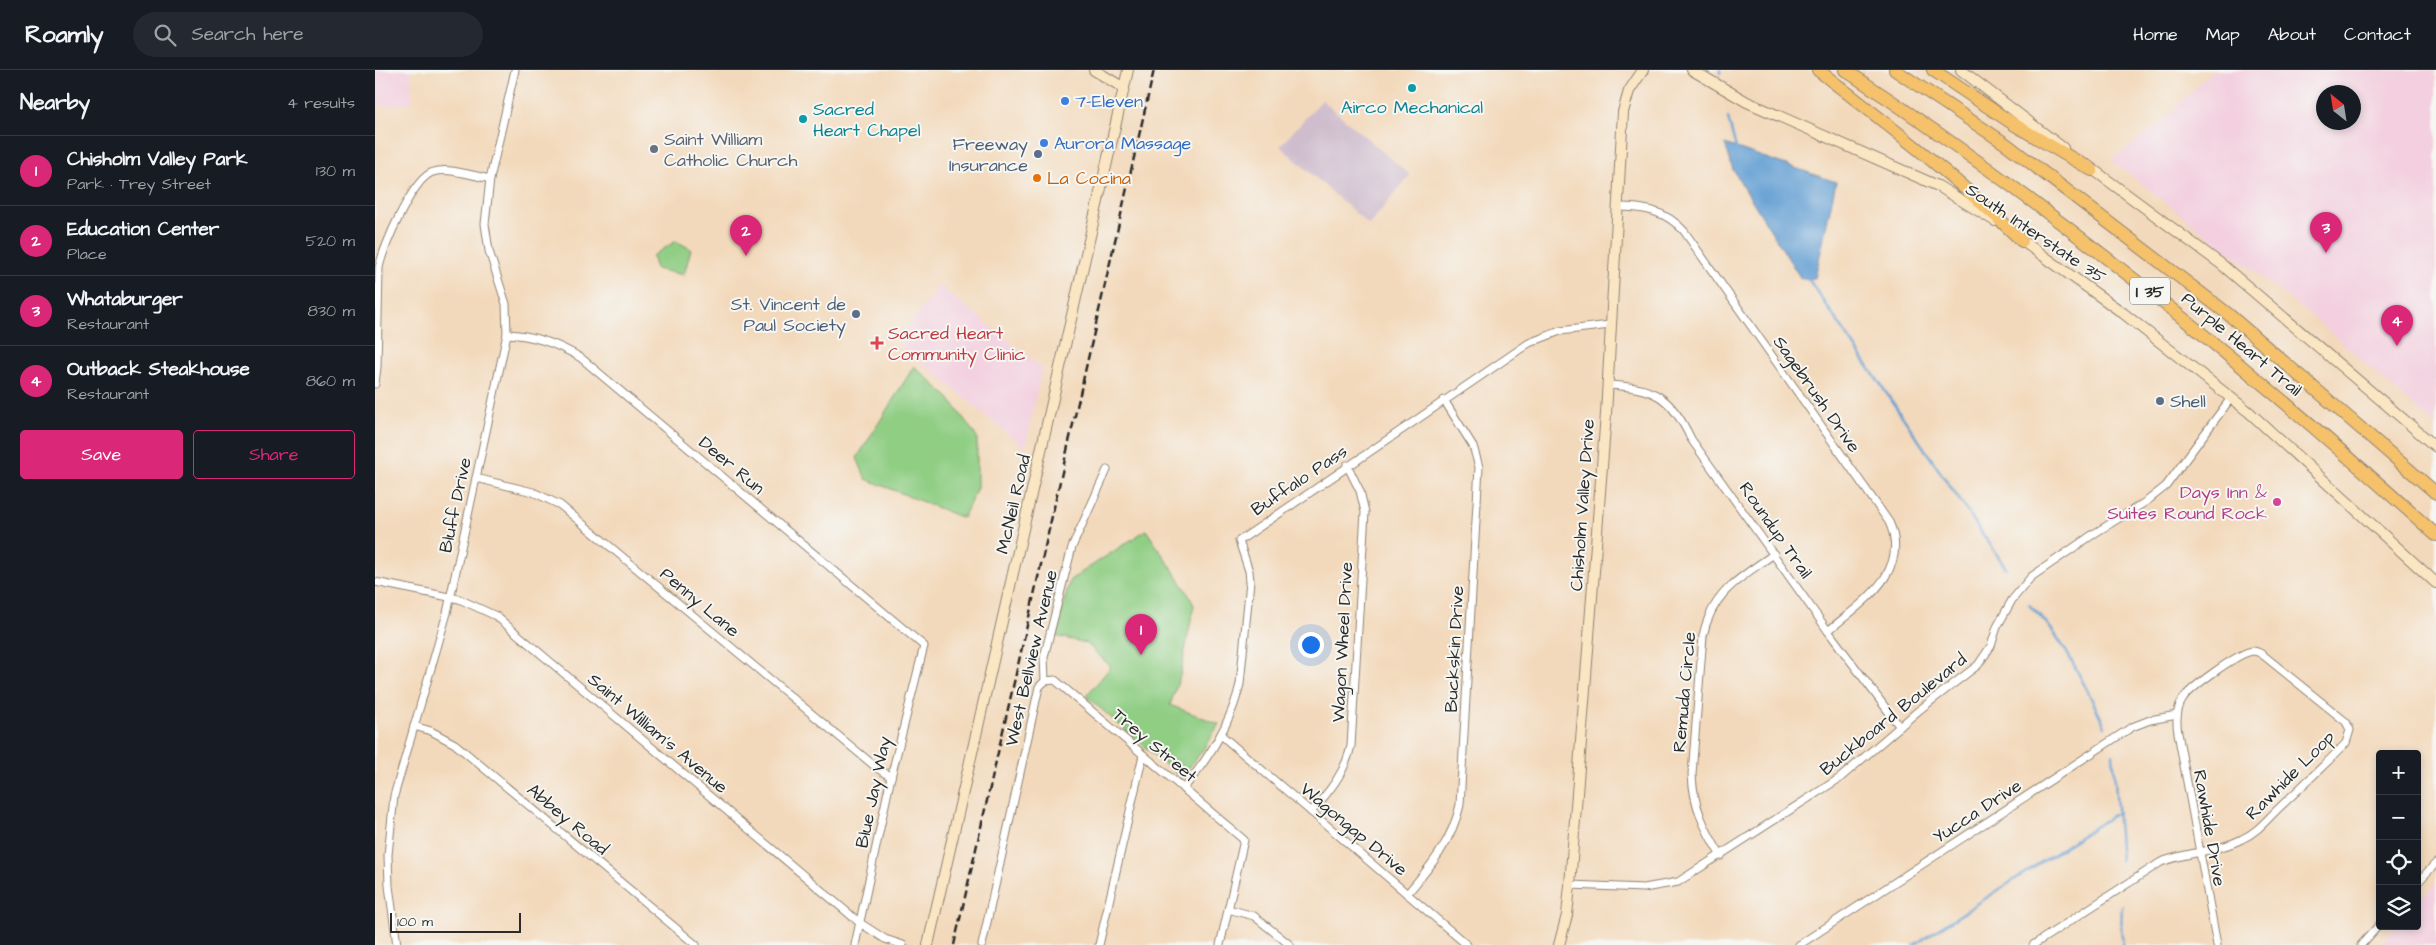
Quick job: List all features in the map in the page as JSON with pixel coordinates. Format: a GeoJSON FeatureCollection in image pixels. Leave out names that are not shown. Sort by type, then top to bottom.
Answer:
{"type":"FeatureCollection","features":[{"type":"Feature","properties":{"kind":"highway"},"geometry":{"type":"LineString","coordinates":[[1818,70],[1945,171],[1989,208],[2022,241]]}},
{"type":"Feature","properties":{"kind":"highway","name":"Purple Heart Trail"},"geometry":{"type":"LineString","coordinates":[[1845,70],[1958,147],[2123,269],[2294,410],[2436,536]]}},
{"type":"Feature","properties":{"kind":"highway","name":"Purple Heart Trail"},"geometry":{"type":"LineString","coordinates":[[1895,70],[2006,144],[2221,308],[2436,493]]}},
{"type":"Feature","properties":{"kind":"highway"},"geometry":{"type":"LineString","coordinates":[[1933,70],[2015,125],[2092,170]]}},
{"type":"Feature","properties":{"kind":"main road"},"geometry":{"type":"LineString","coordinates":[[1094,70],[1124,88]]}},
{"type":"Feature","properties":{"kind":"main road","name":"McNeil Road"},"geometry":{"type":"LineString","coordinates":[[928,945],[1128,70]]}},
{"type":"Feature","properties":{"kind":"main road","name":"Chisholm Valley Drive"},"geometry":{"type":"LineString","coordinates":[[1559,945],[1567,915],[1570,885],[1607,385],[1623,112],[1629,91],[1643,70]]}},
{"type":"Feature","properties":{"kind":"main road","name":"South Interstate 35"},"geometry":{"type":"LineString","coordinates":[[1692,70],[1747,102],[1937,186],[1987,216],[2123,313],[2231,398],[2436,583]]}},
{"type":"Feature","properties":{"kind":"main road"},"geometry":{"type":"LineString","coordinates":[[1961,70],[2092,170],[2221,264],[2436,447]]}},
{"type":"Feature","properties":{"kind":"street","name":"Bluff Drive"},"geometry":{"type":"LineString","coordinates":[[397,945],[389,886],[391,818],[399,775],[451,597],[507,334],[506,304],[486,238],[485,224],[490,179],[515,70]]}},
{"type":"Feature","properties":{"kind":"street"},"geometry":{"type":"LineString","coordinates":[[375,384],[381,253],[419,181],[431,172],[444,171],[490,179]]}},
{"type":"Feature","properties":{"kind":"street","name":"Sagebrush Drive"},"geometry":{"type":"LineString","coordinates":[[1617,207],[1646,208],[1658,212],[1675,221],[1684,230],[1889,522],[1895,547],[1888,575],[1828,632]]}},
{"type":"Feature","properties":{"kind":"street","name":"Buffalo Pass"},"geometry":{"type":"LineString","coordinates":[[1183,789],[1198,771],[1221,735],[1237,699],[1241,684],[1249,601],[1249,571],[1239,541],[1347,465],[1535,339],[1560,331],[1610,325]]}},
{"type":"Feature","properties":{"kind":"street","name":"Deer Run"},"geometry":{"type":"LineString","coordinates":[[507,334],[541,339],[568,350],[581,358],[924,646]]}},
{"type":"Feature","properties":{"kind":"street","name":"Roundup Trail"},"geometry":{"type":"LineString","coordinates":[[1607,385],[1633,386],[1651,392],[1673,407],[1682,419],[1691,439],[1828,632],[1900,727]]}},
{"type":"Feature","properties":{"kind":"street","name":"Buckboard Boulevard"},"geometry":{"type":"LineString","coordinates":[[1570,885],[1644,888],[1664,886],[1688,877],[1840,778],[1917,711],[1978,665],[1991,646],[1997,627],[2011,600],[2031,577],[2095,533],[2147,501],[2166,486],[2231,398]]}},
{"type":"Feature","properties":{"kind":"street","name":"Buckskin Drive"},"geometry":{"type":"LineString","coordinates":[[1407,894],[1447,842],[1460,805],[1479,467],[1473,446],[1444,400]]}},
{"type":"Feature","properties":{"kind":"street","name":"Wagon Wheel Drive"},"geometry":{"type":"LineString","coordinates":[[1311,812],[1333,787],[1341,774],[1351,746],[1365,512],[1360,491],[1347,465]]}},
{"type":"Feature","properties":{"kind":"street","name":"West Bellview Avenue"},"geometry":{"type":"LineString","coordinates":[[982,945],[1039,687],[1045,681],[1044,658],[1073,547],[1107,470]]}},
{"type":"Feature","properties":{"kind":"street","name":"Penny Lane"},"geometry":{"type":"LineString","coordinates":[[476,478],[533,492],[566,510],[869,762],[891,777]]}},
{"type":"Feature","properties":{"kind":"street","name":"Remuda Circle"},"geometry":{"type":"LineString","coordinates":[[1721,856],[1698,812],[1693,790],[1692,774],[1703,636],[1709,614],[1720,596],[1730,586],[1774,554]]}},
{"type":"Feature","properties":{"kind":"street","name":"Saint William's Avenue"},"geometry":{"type":"LineString","coordinates":[[375,582],[451,597],[472,603],[496,616],[860,923],[885,939],[903,945]]}},
{"type":"Feature","properties":{"kind":"street","name":"Blue Jay Way"},"geometry":{"type":"LineString","coordinates":[[855,945],[891,777],[924,646]]}},
{"type":"Feature","properties":{"kind":"street","name":"Rawhide Loop"},"geometry":{"type":"LineString","coordinates":[[2177,715],[2182,700],[2189,691],[2243,655],[2253,651],[2263,655],[2346,722],[2350,730],[2346,743],[2261,827],[2231,844],[2199,851]]}},
{"type":"Feature","properties":{"kind":"street","name":"Trey Street"},"geometry":{"type":"LineString","coordinates":[[1045,681],[1055,680],[1243,840],[1228,909]]}},
{"type":"Feature","properties":{"kind":"street","name":"Rawhide Drive"},"geometry":{"type":"LineString","coordinates":[[2177,715],[2177,733],[2217,945]]}},
{"type":"Feature","properties":{"kind":"street","name":"Yucca Drive"},"geometry":{"type":"LineString","coordinates":[[1799,945],[2133,727],[2150,720],[2177,715]]}},
{"type":"Feature","properties":{"kind":"street","name":"Abbey Road"},"geometry":{"type":"LineString","coordinates":[[414,726],[431,730],[455,744],[696,945]]}},
{"type":"Feature","properties":{"kind":"street","name":"Wagongap Drive"},"geometry":{"type":"LineString","coordinates":[[1221,735],[1467,945]]}},
{"type":"Feature","properties":{"kind":"street"},"geometry":{"type":"LineString","coordinates":[[1099,945],[1143,755]]}},
{"type":"Feature","properties":{"kind":"street"},"geometry":{"type":"LineString","coordinates":[[2033,945],[2149,869],[2180,855],[2199,851]]}},
{"type":"Feature","properties":{"kind":"street"},"geometry":{"type":"LineString","coordinates":[[2421,879],[2436,863]]}},
{"type":"Feature","properties":{"kind":"street"},"geometry":{"type":"LineString","coordinates":[[1220,945],[1228,909],[1254,916],[1290,945]]}},
{"type":"Feature","properties":{"kind":"street"},"geometry":{"type":"LineString","coordinates":[[2361,945],[2376,928]]}},
{"type":"Feature","properties":{"kind":"shaded area"},"geometry":{"type":"Polygon","coordinates":[[[375,70],[411,70],[412,103],[375,107],[375,70]]]}},
{"type":"Feature","properties":{"kind":"shaded area"},"geometry":{"type":"Polygon","coordinates":[[[2213,70],[2436,70],[2436,426],[2315,319],[2111,160],[2157,127],[2213,70]]]}},
{"type":"Feature","properties":{"kind":"shaded area"},"geometry":{"type":"Polygon","coordinates":[[[1322,100],[1410,175],[1369,225],[1280,146],[1322,100]]]}},
{"type":"Feature","properties":{"kind":"shaded area"},"geometry":{"type":"Polygon","coordinates":[[[939,285],[1042,368],[1025,448],[897,342],[939,285]]]}},
{"type":"Feature","properties":{"kind":"shaded area"},"geometry":{"type":"Polygon","coordinates":[[[2436,882],[2436,945],[2381,945],[2394,930],[2421,930],[2421,899],[2436,882]]]}},
{"type":"Feature","properties":{"kind":"green space"},"geometry":{"type":"Polygon","coordinates":[[[676,241],[691,249],[684,275],[656,269],[652,256],[676,241]]]}},
{"type":"Feature","properties":{"kind":"green space"},"geometry":{"type":"Polygon","coordinates":[[[914,366],[949,398],[977,437],[977,488],[963,518],[866,479],[857,458],[914,366]]]}},
{"type":"Feature","properties":{"kind":"green space"},"geometry":{"type":"Polygon","coordinates":[[[1146,530],[1185,588],[1194,605],[1180,676],[1170,705],[1219,724],[1202,751],[1181,778],[1086,696],[1111,667],[1086,643],[1055,636],[1070,580],[1146,530]]]}},
{"type":"Feature","properties":{"kind":"water"},"geometry":{"type":"Polygon","coordinates":[[[1725,144],[1836,182],[1815,278],[1801,279],[1733,170],[1725,144]]]}},
{"type":"Feature","properties":{"kind":"waterway"},"geometry":{"type":"LineString","coordinates":[[1728,118],[1736,148]]}},
{"type":"Feature","properties":{"kind":"waterway"},"geometry":{"type":"LineString","coordinates":[[1807,277],[2006,568]]}},
{"type":"Feature","properties":{"kind":"waterway"},"geometry":{"type":"LineString","coordinates":[[2029,605],[2041,617],[2063,646],[2105,726]]}},
{"type":"Feature","properties":{"kind":"waterway"},"geometry":{"type":"LineString","coordinates":[[2113,754],[2121,861]]}},
{"type":"Feature","properties":{"kind":"waterway"},"geometry":{"type":"LineString","coordinates":[[1914,945],[2118,812]]}},
{"type":"Feature","properties":{"kind":"waterway"},"geometry":{"type":"LineString","coordinates":[[2122,906],[2121,929],[2123,945]]}},
{"type":"Feature","properties":{"kind":"railway"},"geometry":{"type":"LineString","coordinates":[[954,945],[1154,70]]}},
{"type":"Feature","properties":{"kind":"place","name":"Airco Mechanical"},"geometry":{"type":"Point","coordinates":[1412,88]}},
{"type":"Feature","properties":{"kind":"place","name":"7-Eleven"},"geometry":{"type":"Point","coordinates":[1065,101]}},
{"type":"Feature","properties":{"kind":"place","name":"Sacred Heart Chapel"},"geometry":{"type":"Point","coordinates":[803,119]}},
{"type":"Feature","properties":{"kind":"place","name":"Aurora Massage"},"geometry":{"type":"Point","coordinates":[1044,143]}},
{"type":"Feature","properties":{"kind":"place","name":"Saint William Catholic Church"},"geometry":{"type":"Point","coordinates":[654,149]}},
{"type":"Feature","properties":{"kind":"place","name":"Freeway Insurance"},"geometry":{"type":"Point","coordinates":[1038,154]}},
{"type":"Feature","properties":{"kind":"place","name":"La Cocina"},"geometry":{"type":"Point","coordinates":[1037,178]}},
{"type":"Feature","properties":{"kind":"place","name":"Whataburger"},"geometry":{"type":"Point","coordinates":[2326,253]}},
{"type":"Feature","properties":{"kind":"place","name":"Education Center"},"geometry":{"type":"Point","coordinates":[746,256]}},
{"type":"Feature","properties":{"kind":"place","name":"St. Vincent de Paul Society"},"geometry":{"type":"Point","coordinates":[856,314]}},
{"type":"Feature","properties":{"kind":"place","name":"Sacred Heart Community Clinic"},"geometry":{"type":"Point","coordinates":[877,343]}},
{"type":"Feature","properties":{"kind":"place","name":"Outback Steakhouse"},"geometry":{"type":"Point","coordinates":[2397,346]}},
{"type":"Feature","properties":{"kind":"place","name":"Shell"},"geometry":{"type":"Point","coordinates":[2160,401]}},
{"type":"Feature","properties":{"kind":"place","name":"Days Inn & Suites Round Rock"},"geometry":{"type":"Point","coordinates":[2277,502]}},
{"type":"Feature","properties":{"kind":"place","name":"Chisholm Valley Park"},"geometry":{"type":"Point","coordinates":[1141,655]}}]}
